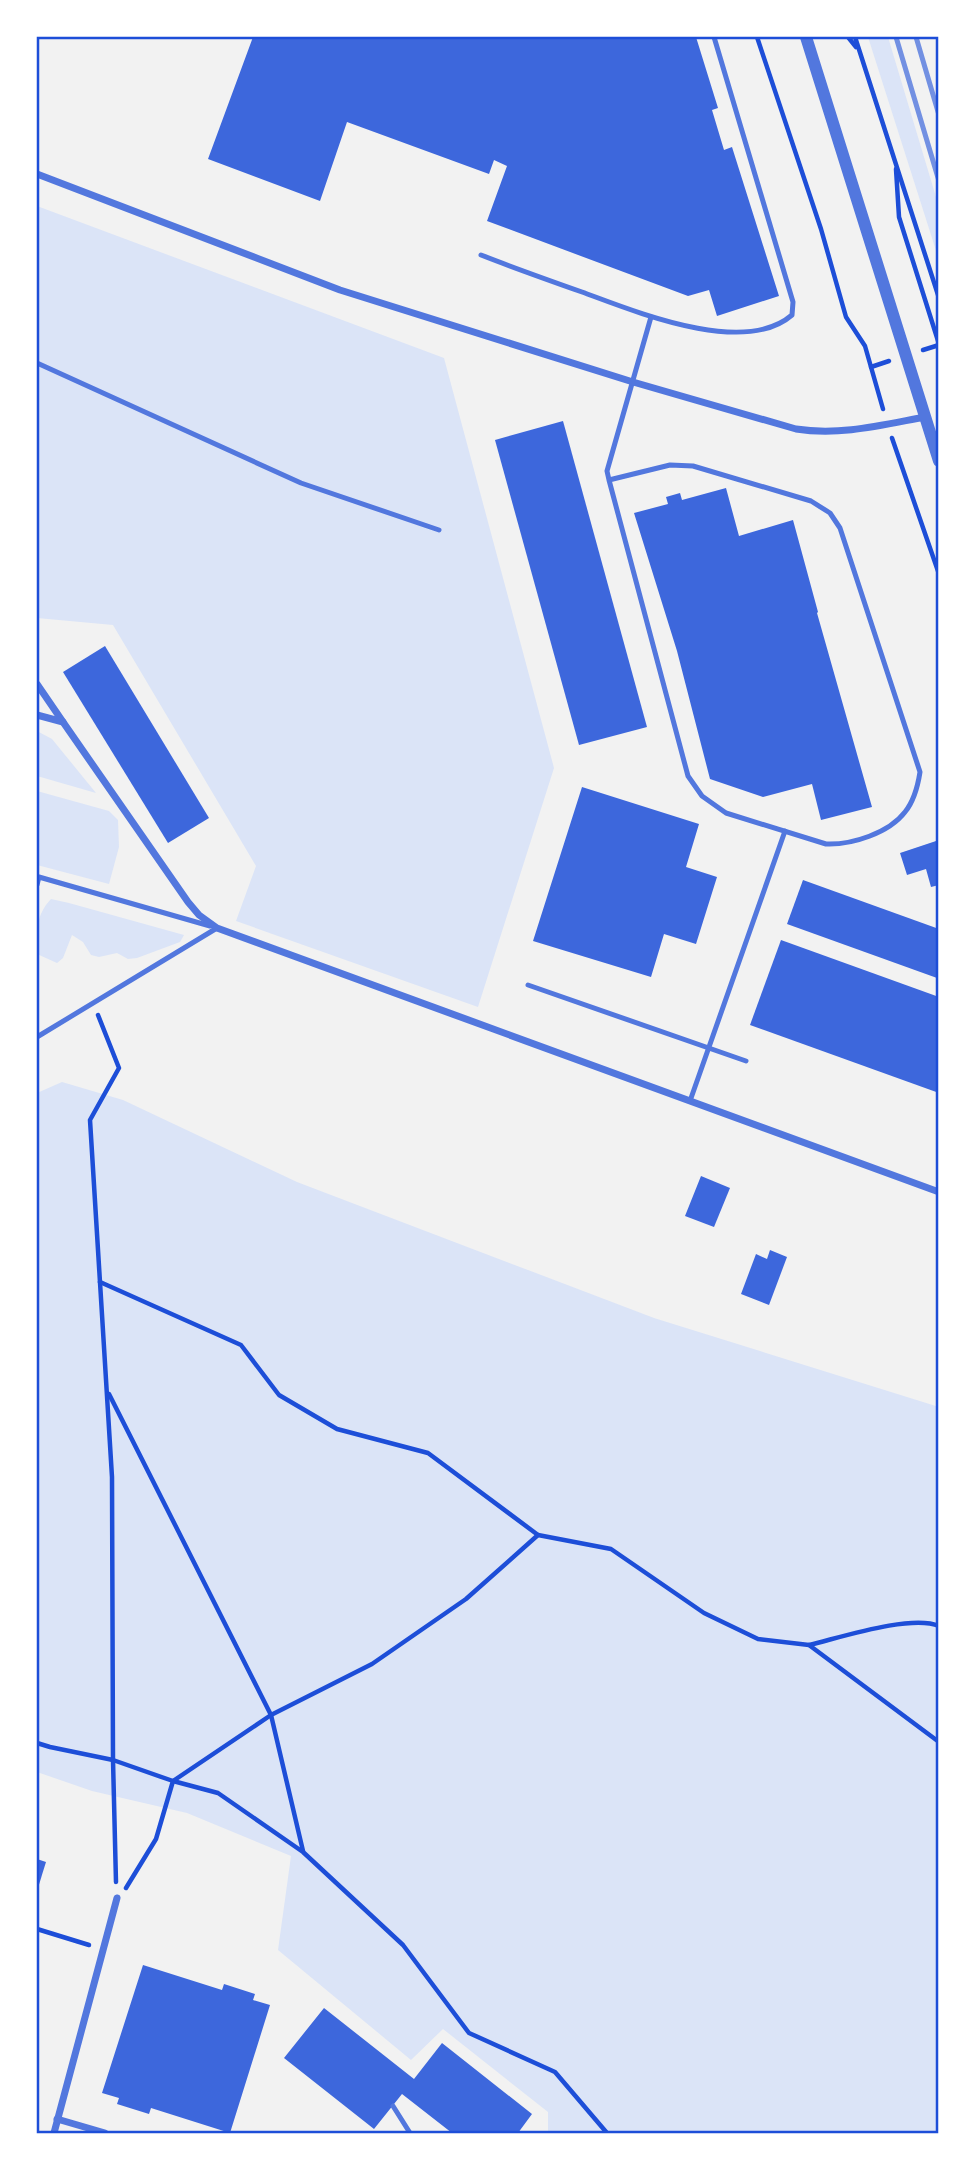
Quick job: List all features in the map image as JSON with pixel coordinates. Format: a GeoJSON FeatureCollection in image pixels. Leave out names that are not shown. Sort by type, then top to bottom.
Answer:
{"type":"FeatureCollection","features":[{"type":"Feature","properties":{"kind":"street"},"geometry":{"type":"LineString","coordinates":[[806,37],[939,461]]}},
{"type":"Feature","properties":{"kind":"street"},"geometry":{"type":"LineString","coordinates":[[37,174],[340,290],[633,382],[796,429],[818,432],[925,417]]}},
{"type":"Feature","properties":{"kind":"street"},"geometry":{"type":"LineString","coordinates":[[37,684],[188,902],[199,915],[217,928],[939,1192]]}},
{"type":"Feature","properties":{"kind":"street"},"geometry":{"type":"LineString","coordinates":[[37,715],[63,722]]}},
{"type":"Feature","properties":{"kind":"street"},"geometry":{"type":"LineString","coordinates":[[54,2133],[117,1898]]}},
{"type":"Feature","properties":{"kind":"street"},"geometry":{"type":"LineString","coordinates":[[57,2119],[106,2133]]}},
{"type":"Feature","properties":{"kind":"lane"},"geometry":{"type":"LineString","coordinates":[[481,256],[651,317],[720,332],[755,331],[781,325],[792,315],[793,302],[714,37]]}},
{"type":"Feature","properties":{"kind":"lane"},"geometry":{"type":"LineString","coordinates":[[609,480],[670,465],[693,466],[811,501],[830,513],[841,528],[920,772],[917,789],[905,813],[877,834],[842,845],[826,844],[726,813],[702,796],[688,776],[609,480],[607,471],[651,317]]}},
{"type":"Feature","properties":{"kind":"lane"},"geometry":{"type":"LineString","coordinates":[[37,363],[301,483],[439,530]]}},
{"type":"Feature","properties":{"kind":"lane"},"geometry":{"type":"LineString","coordinates":[[690,1101],[785,831]]}},
{"type":"Feature","properties":{"kind":"lane"},"geometry":{"type":"LineString","coordinates":[[37,885],[39,877],[217,928]]}},
{"type":"Feature","properties":{"kind":"lane"},"geometry":{"type":"LineString","coordinates":[[37,1037],[217,928]]}},
{"type":"Feature","properties":{"kind":"lane"},"geometry":{"type":"LineString","coordinates":[[528,985],[746,1061]]}},
{"type":"Feature","properties":{"kind":"lane"},"geometry":{"type":"LineString","coordinates":[[393,2106],[410,2133]]}},
{"type":"Feature","properties":{"kind":"path"},"geometry":{"type":"LineString","coordinates":[[757,37],[821,229],[846,317],[864,346],[887,424],[939,574]]}},
{"type":"Feature","properties":{"kind":"path"},"geometry":{"type":"LineString","coordinates":[[848,37],[859,51]]}},
{"type":"Feature","properties":{"kind":"path"},"geometry":{"type":"LineString","coordinates":[[855,37],[939,298]]}},
{"type":"Feature","properties":{"kind":"path"},"geometry":{"type":"LineString","coordinates":[[895,161],[899,217],[939,344]]}},
{"type":"Feature","properties":{"kind":"path"},"geometry":{"type":"LineString","coordinates":[[94,1004],[119,1069],[90,1120],[112,1477],[113,1760],[117,1898]]}},
{"type":"Feature","properties":{"kind":"path"},"geometry":{"type":"LineString","coordinates":[[100,1282],[241,1345],[279,1395],[337,1429],[428,1453],[538,1535],[611,1549],[704,1614],[758,1639],[809,1645],[897,1624],[933,1623],[939,1626]]}},
{"type":"Feature","properties":{"kind":"path"},"geometry":{"type":"LineString","coordinates":[[107,1391],[271,1715],[303,1852]]}},
{"type":"Feature","properties":{"kind":"path"},"geometry":{"type":"LineString","coordinates":[[117,1898],[156,1839],[173,1781],[271,1715],[372,1664],[466,1599],[538,1535]]}},
{"type":"Feature","properties":{"kind":"path"},"geometry":{"type":"LineString","coordinates":[[809,1645],[939,1742]]}},
{"type":"Feature","properties":{"kind":"path"},"geometry":{"type":"LineString","coordinates":[[37,1742],[113,1760],[218,1793],[303,1852],[403,1945],[469,2033],[555,2072],[607,2133]]}},
{"type":"Feature","properties":{"kind":"path"},"geometry":{"type":"LineString","coordinates":[[37,1929],[103,1950]]}},
{"type":"Feature","properties":{"kind":"shaded area"},"geometry":{"type":"Polygon","coordinates":[[[868,37],[888,37],[939,207],[939,260],[868,37]]]}},
{"type":"Feature","properties":{"kind":"shaded area"},"geometry":{"type":"Polygon","coordinates":[[[37,206],[444,358],[554,768],[478,1007],[236,921],[256,866],[113,625],[37,618],[37,206]]]}},
{"type":"Feature","properties":{"kind":"shaded area"},"geometry":{"type":"Polygon","coordinates":[[[37,731],[52,739],[96,793],[37,776],[37,731]]]}},
{"type":"Feature","properties":{"kind":"shaded area"},"geometry":{"type":"Polygon","coordinates":[[[37,791],[109,811],[118,820],[119,847],[109,884],[37,865],[37,791]]]}},
{"type":"Feature","properties":{"kind":"shaded area"},"geometry":{"type":"Polygon","coordinates":[[[51,899],[184,935],[180,942],[128,959],[117,953],[99,957],[91,955],[83,942],[72,935],[63,958],[57,963],[37,954],[40,918],[51,899]]]}},
{"type":"Feature","properties":{"kind":"shaded area"},"geometry":{"type":"Polygon","coordinates":[[[62,1082],[123,1100],[297,1182],[654,1318],[939,1407],[939,2133],[548,2133],[548,2112],[443,2029],[411,2060],[278,1950],[291,1856],[187,1813],[92,1791],[37,1772],[37,1093],[62,1082]]]}},
{"type":"Feature","properties":{"kind":"building"},"geometry":{"type":"Polygon","coordinates":[[[253,37],[696,37],[718,108],[712,110],[724,150],[732,147],[779,296],[717,316],[709,290],[688,296],[487,221],[507,166],[494,160],[489,174],[347,122],[320,201],[208,159],[253,37]]]}},
{"type":"Feature","properties":{"kind":"building"},"geometry":{"type":"Polygon","coordinates":[[[563,421],[647,727],[579,745],[495,440],[563,421]]]}},
{"type":"Feature","properties":{"kind":"building"},"geometry":{"type":"Polygon","coordinates":[[[726,488],[739,536],[793,520],[872,807],[821,820],[812,784],[763,797],[710,779],[677,651],[634,513],[668,504],[666,497],[680,493],[682,500],[726,488]]]}},
{"type":"Feature","properties":{"kind":"building"},"geometry":{"type":"Polygon","coordinates":[[[105,646],[209,818],[168,843],[63,672],[105,646]]]}},
{"type":"Feature","properties":{"kind":"building"},"geometry":{"type":"Polygon","coordinates":[[[582,787],[699,824],[686,867],[717,877],[696,944],[664,934],[651,977],[533,941],[582,787]]]}},
{"type":"Feature","properties":{"kind":"building"},"geometry":{"type":"Polygon","coordinates":[[[939,840],[939,885],[931,887],[926,869],[907,875],[900,853],[939,840]]]}},
{"type":"Feature","properties":{"kind":"building"},"geometry":{"type":"Polygon","coordinates":[[[803,880],[939,929],[937,978],[787,924],[803,880]]]}},
{"type":"Feature","properties":{"kind":"building"},"geometry":{"type":"Polygon","coordinates":[[[781,940],[939,997],[939,1093],[750,1025],[781,940]]]}},
{"type":"Feature","properties":{"kind":"building"},"geometry":{"type":"Polygon","coordinates":[[[701,1176],[730,1188],[714,1227],[685,1216],[701,1176]]]}},
{"type":"Feature","properties":{"kind":"building"},"geometry":{"type":"Polygon","coordinates":[[[770,1250],[787,1257],[769,1305],[741,1294],[756,1254],[767,1259],[770,1250]]]}},
{"type":"Feature","properties":{"kind":"building"},"geometry":{"type":"Polygon","coordinates":[[[37,1859],[46,1862],[37,1891],[37,1859]]]}},
{"type":"Feature","properties":{"kind":"building"},"geometry":{"type":"Polygon","coordinates":[[[143,1965],[222,1990],[224,1984],[255,1994],[253,2000],[270,2005],[230,2133],[151,2108],[149,2114],[117,2104],[119,2098],[102,2093],[143,1965]]]}},
{"type":"Feature","properties":{"kind":"building"},"geometry":{"type":"Polygon","coordinates":[[[324,2008],[414,2079],[442,2043],[532,2114],[518,2133],[452,2133],[402,2094],[374,2129],[284,2058],[324,2008]]]}},
{"type":"Feature","properties":{"kind":"railway"},"geometry":{"type":"LineString","coordinates":[[896,37],[939,181]]}},
{"type":"Feature","properties":{"kind":"railway"},"geometry":{"type":"LineString","coordinates":[[916,37],[939,115]]}}]}
